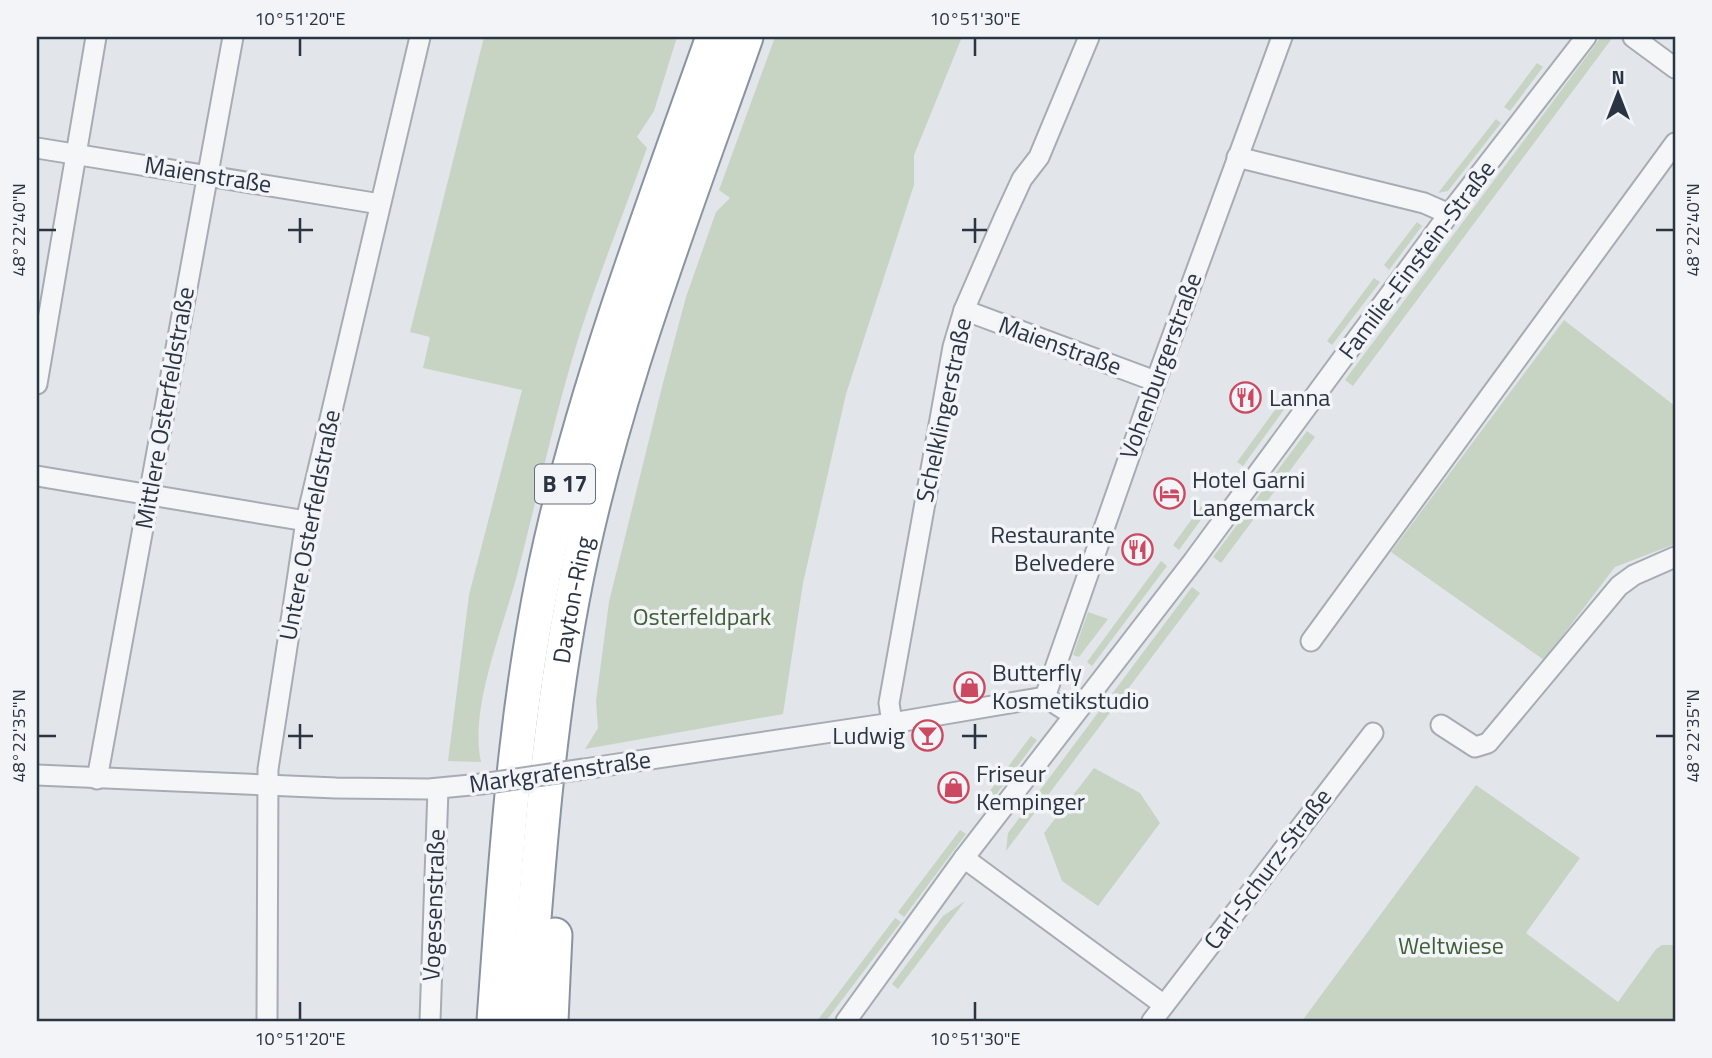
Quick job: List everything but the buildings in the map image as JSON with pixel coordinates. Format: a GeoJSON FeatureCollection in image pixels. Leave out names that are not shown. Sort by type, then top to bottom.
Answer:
{"type":"FeatureCollection","features":[{"type":"Feature","properties":{"kind":"highway","name":"Dayton-Ring"},"geometry":{"type":"LineString","coordinates":[[494,1021],[505,877],[526,685],[540,595],[558,512],[594,378],[713,37]]}},
{"type":"Feature","properties":{"kind":"highway","name":"Dayton-Ring"},"geometry":{"type":"LineString","coordinates":[[526,1021],[549,754],[572,602],[607,453],[650,310],[746,37]]}},
{"type":"Feature","properties":{"kind":"highway"},"geometry":{"type":"LineString","coordinates":[[549,754],[555,927],[551,1021]]}},
{"type":"Feature","properties":{"kind":"highway"},"geometry":{"type":"LineString","coordinates":[[480,1021],[505,877]]}},
{"type":"Feature","properties":{"kind":"street"},"geometry":{"type":"LineString","coordinates":[[37,384],[96,37]]}},
{"type":"Feature","properties":{"kind":"street","name":"Mittlere Osterfeldstraße"},"geometry":{"type":"LineString","coordinates":[[97,779],[233,37]]}},
{"type":"Feature","properties":{"kind":"street","name":"Untere Osterfeldstraße"},"geometry":{"type":"LineString","coordinates":[[267,1021],[267,786],[306,521],[420,37]]}},
{"type":"Feature","properties":{"kind":"street","name":"Schelklingerstraße"},"geometry":{"type":"LineString","coordinates":[[892,723],[889,703],[892,681],[950,361],[964,310],[1022,178],[1039,157],[1089,37]]}},
{"type":"Feature","properties":{"kind":"street","name":"Vohenburgerstraße"},"geometry":{"type":"LineString","coordinates":[[1045,697],[1282,37]]}},
{"type":"Feature","properties":{"kind":"street","name":"Familie-Einstein-Straße"},"geometry":{"type":"LineString","coordinates":[[846,1021],[964,858],[1194,560],[1450,214],[1586,37]]}},
{"type":"Feature","properties":{"kind":"street"},"geometry":{"type":"LineString","coordinates":[[1633,37],[1675,68]]}},
{"type":"Feature","properties":{"kind":"street"},"geometry":{"type":"LineString","coordinates":[[1311,640],[1675,143]]}},
{"type":"Feature","properties":{"kind":"street","name":"Maienstraße"},"geometry":{"type":"LineString","coordinates":[[37,148],[380,204]]}},
{"type":"Feature","properties":{"kind":"street"},"geometry":{"type":"LineString","coordinates":[[1237,157],[1424,203],[1450,214]]}},
{"type":"Feature","properties":{"kind":"street","name":"Maienstraße"},"geometry":{"type":"LineString","coordinates":[[964,310],[1156,382]]}},
{"type":"Feature","properties":{"kind":"street"},"geometry":{"type":"LineString","coordinates":[[37,476],[306,521]]}},
{"type":"Feature","properties":{"kind":"street"},"geometry":{"type":"LineString","coordinates":[[1441,725],[1475,747],[1488,743],[1619,586],[1634,575],[1675,557]]}},
{"type":"Feature","properties":{"kind":"street"},"geometry":{"type":"LineString","coordinates":[[1045,697],[1073,715]]}},
{"type":"Feature","properties":{"kind":"street","name":"Markgrafenstraße"},"geometry":{"type":"LineString","coordinates":[[37,775],[267,786],[438,789],[892,723],[1045,697]]}},
{"type":"Feature","properties":{"kind":"street","name":"Carl-Schurz-Straße"},"geometry":{"type":"LineString","coordinates":[[964,858],[1158,1013],[1373,733]]}},
{"type":"Feature","properties":{"kind":"street","name":"Vogesenstraße"},"geometry":{"type":"LineString","coordinates":[[430,1021],[438,789]]}},
{"type":"Feature","properties":{"kind":"green space"},"geometry":{"type":"Polygon","coordinates":[[[484,37],[677,37],[654,111],[637,137],[647,148],[580,333],[563,393],[517,575],[483,694],[479,741],[481,762],[448,761],[469,595],[522,390],[423,368],[430,337],[410,332],[484,37]]]}},
{"type":"Feature","properties":{"kind":"green space","name":"Osterfeldpark"},"geometry":{"type":"Polygon","coordinates":[[[775,37],[962,37],[914,155],[914,185],[846,394],[803,583],[783,714],[585,749],[598,728],[596,701],[609,602],[663,383],[686,297],[716,212],[730,198],[719,190],[775,37]]]}},
{"type":"Feature","properties":{"kind":"green space"},"geometry":{"type":"Polygon","coordinates":[[[1601,37],[1613,37],[1353,386],[1345,380],[1601,37]]]}},
{"type":"Feature","properties":{"kind":"green space"},"geometry":{"type":"Polygon","coordinates":[[[1537,63],[1543,67],[1510,111],[1504,107],[1537,63]]]}},
{"type":"Feature","properties":{"kind":"green space"},"geometry":{"type":"Polygon","coordinates":[[[1496,119],[1501,123],[1448,191],[1438,193],[1496,119]]]}},
{"type":"Feature","properties":{"kind":"green space"},"geometry":{"type":"Polygon","coordinates":[[[1417,222],[1422,226],[1389,270],[1384,265],[1417,222]]]}},
{"type":"Feature","properties":{"kind":"green space"},"geometry":{"type":"Polygon","coordinates":[[[1374,278],[1380,282],[1332,345],[1327,341],[1374,278]]]}},
{"type":"Feature","properties":{"kind":"green space"},"geometry":{"type":"Polygon","coordinates":[[[1564,320],[1675,406],[1675,544],[1615,567],[1544,660],[1391,552],[1564,320]]]}},
{"type":"Feature","properties":{"kind":"green space"},"geometry":{"type":"Polygon","coordinates":[[[1285,396],[1291,400],[1243,466],[1237,462],[1285,396]]]}},
{"type":"Feature","properties":{"kind":"green space"},"geometry":{"type":"Polygon","coordinates":[[[1307,431],[1315,437],[1221,563],[1213,557],[1307,431]]]}},
{"type":"Feature","properties":{"kind":"green space"},"geometry":{"type":"Polygon","coordinates":[[[1205,501],[1211,506],[1179,550],[1173,545],[1205,501]]]}},
{"type":"Feature","properties":{"kind":"green space"},"geometry":{"type":"Polygon","coordinates":[[[1161,561],[1167,566],[1092,666],[1087,662],[1161,561]]]}},
{"type":"Feature","properties":{"kind":"green space"},"geometry":{"type":"Polygon","coordinates":[[[1192,587],[1200,593],[1006,851],[1008,833],[1192,587]]]}},
{"type":"Feature","properties":{"kind":"green space"},"geometry":{"type":"Polygon","coordinates":[[[1088,612],[1108,619],[1079,657],[1073,655],[1088,612]]]}},
{"type":"Feature","properties":{"kind":"green space"},"geometry":{"type":"Polygon","coordinates":[[[1031,736],[1037,740],[983,812],[978,807],[1031,736]]]}},
{"type":"Feature","properties":{"kind":"green space"},"geometry":{"type":"Polygon","coordinates":[[[1094,768],[1140,793],[1160,823],[1098,906],[1062,881],[1044,833],[1094,768]]]}},
{"type":"Feature","properties":{"kind":"green space","name":"Weltwiese"},"geometry":{"type":"Polygon","coordinates":[[[1476,785],[1580,858],[1526,933],[1618,1002],[1656,949],[1662,945],[1674,945],[1675,1021],[1302,1021],[1476,785]]]}},
{"type":"Feature","properties":{"kind":"green space"},"geometry":{"type":"Polygon","coordinates":[[[960,830],[966,834],[904,917],[898,912],[960,830]]]}},
{"type":"Feature","properties":{"kind":"green space"},"geometry":{"type":"Polygon","coordinates":[[[965,901],[898,989],[892,984],[943,916],[965,901]]]}},
{"type":"Feature","properties":{"kind":"green space"},"geometry":{"type":"Polygon","coordinates":[[[895,918],[901,922],[826,1021],[817,1021],[895,918]]]}},
{"type":"Feature","properties":{"kind":"place","name":"Lanna"},"geometry":{"type":"Point","coordinates":[1246,398]}},
{"type":"Feature","properties":{"kind":"place","name":"Hotel Garni Langemarck"},"geometry":{"type":"Point","coordinates":[1169,494]}},
{"type":"Feature","properties":{"kind":"place","name":"Restaurante Belvedere"},"geometry":{"type":"Point","coordinates":[1138,549]}},
{"type":"Feature","properties":{"kind":"place","name":"Butterfly Kosmetikstudio"},"geometry":{"type":"Point","coordinates":[969,687]}},
{"type":"Feature","properties":{"kind":"place","name":"Ludwig"},"geometry":{"type":"Point","coordinates":[928,736]}},
{"type":"Feature","properties":{"kind":"place","name":"Friseur Kempinger"},"geometry":{"type":"Point","coordinates":[953,788]}}]}
